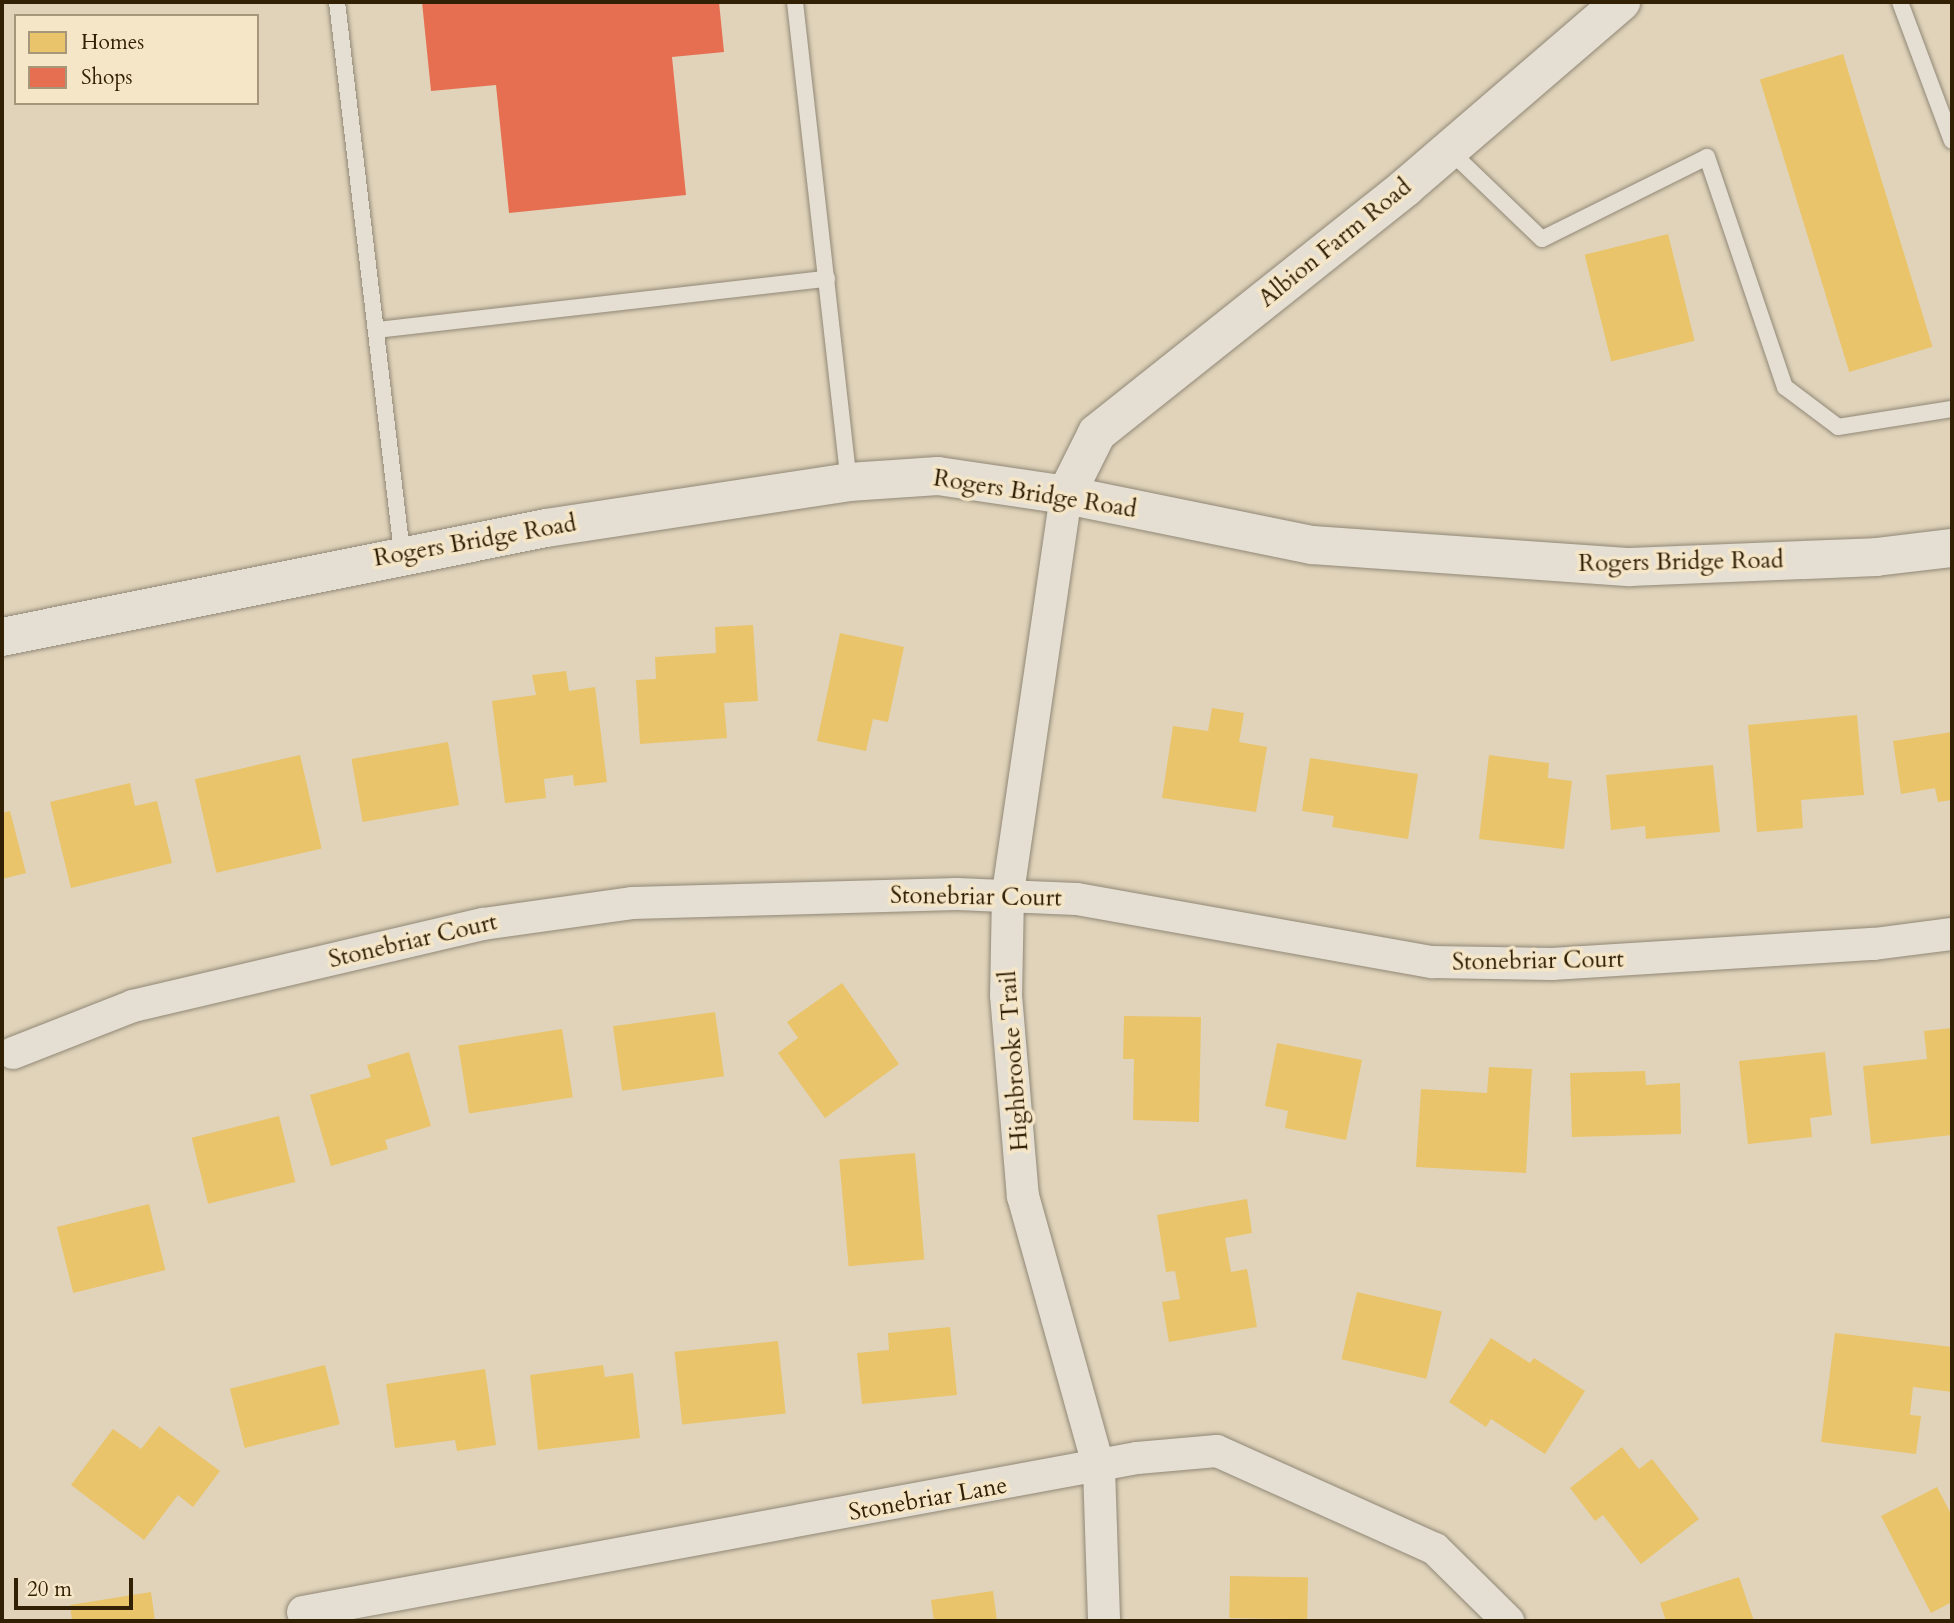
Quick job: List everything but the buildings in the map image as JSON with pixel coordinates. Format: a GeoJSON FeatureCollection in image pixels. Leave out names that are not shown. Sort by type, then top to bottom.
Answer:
{"type":"FeatureCollection","features":[{"type":"Feature","properties":{"kind":"street","name":"Albion Farm Road"},"geometry":{"type":"LineString","coordinates":[[1066,495],[1097,433],[1448,149],[1621,2]]}},
{"type":"Feature","properties":{"kind":"street","name":"Rogers Bridge Road"},"geometry":{"type":"LineString","coordinates":[[2,637],[402,553],[849,482],[938,476],[1066,495],[1312,545],[1630,567],[1876,557],[1952,548]]}},
{"type":"Feature","properties":{"kind":"street","name":"Highbrooke Trail"},"geometry":{"type":"LineString","coordinates":[[1066,495],[1008,894],[1006,995],[1023,1196],[1099,1468],[1104,1621]]}},
{"type":"Feature","properties":{"kind":"street","name":"Stonebriar Court"},"geometry":{"type":"LineString","coordinates":[[13,1053],[133,1006],[482,924],[632,903],[1008,894],[1077,898],[1432,962],[1552,964],[1874,944],[1952,934]]}},
{"type":"Feature","properties":{"kind":"street","name":"Stonebriar Lane"},"geometry":{"type":"LineString","coordinates":[[303,1612],[1099,1468],[1137,1458],[1217,1451],[1435,1549],[1508,1621]]}},
{"type":"Feature","properties":{"kind":"lane"},"geometry":{"type":"LineString","coordinates":[[337,2],[402,553]]}},
{"type":"Feature","properties":{"kind":"lane"},"geometry":{"type":"LineString","coordinates":[[795,2],[849,482]]}},
{"type":"Feature","properties":{"kind":"lane"},"geometry":{"type":"LineString","coordinates":[[1900,2],[1952,141]]}},
{"type":"Feature","properties":{"kind":"lane"},"geometry":{"type":"LineString","coordinates":[[1448,149],[1542,239],[1707,157],[1785,387],[1838,428],[1952,410]]}},
{"type":"Feature","properties":{"kind":"lane"},"geometry":{"type":"LineString","coordinates":[[377,330],[827,279]]}}]}
